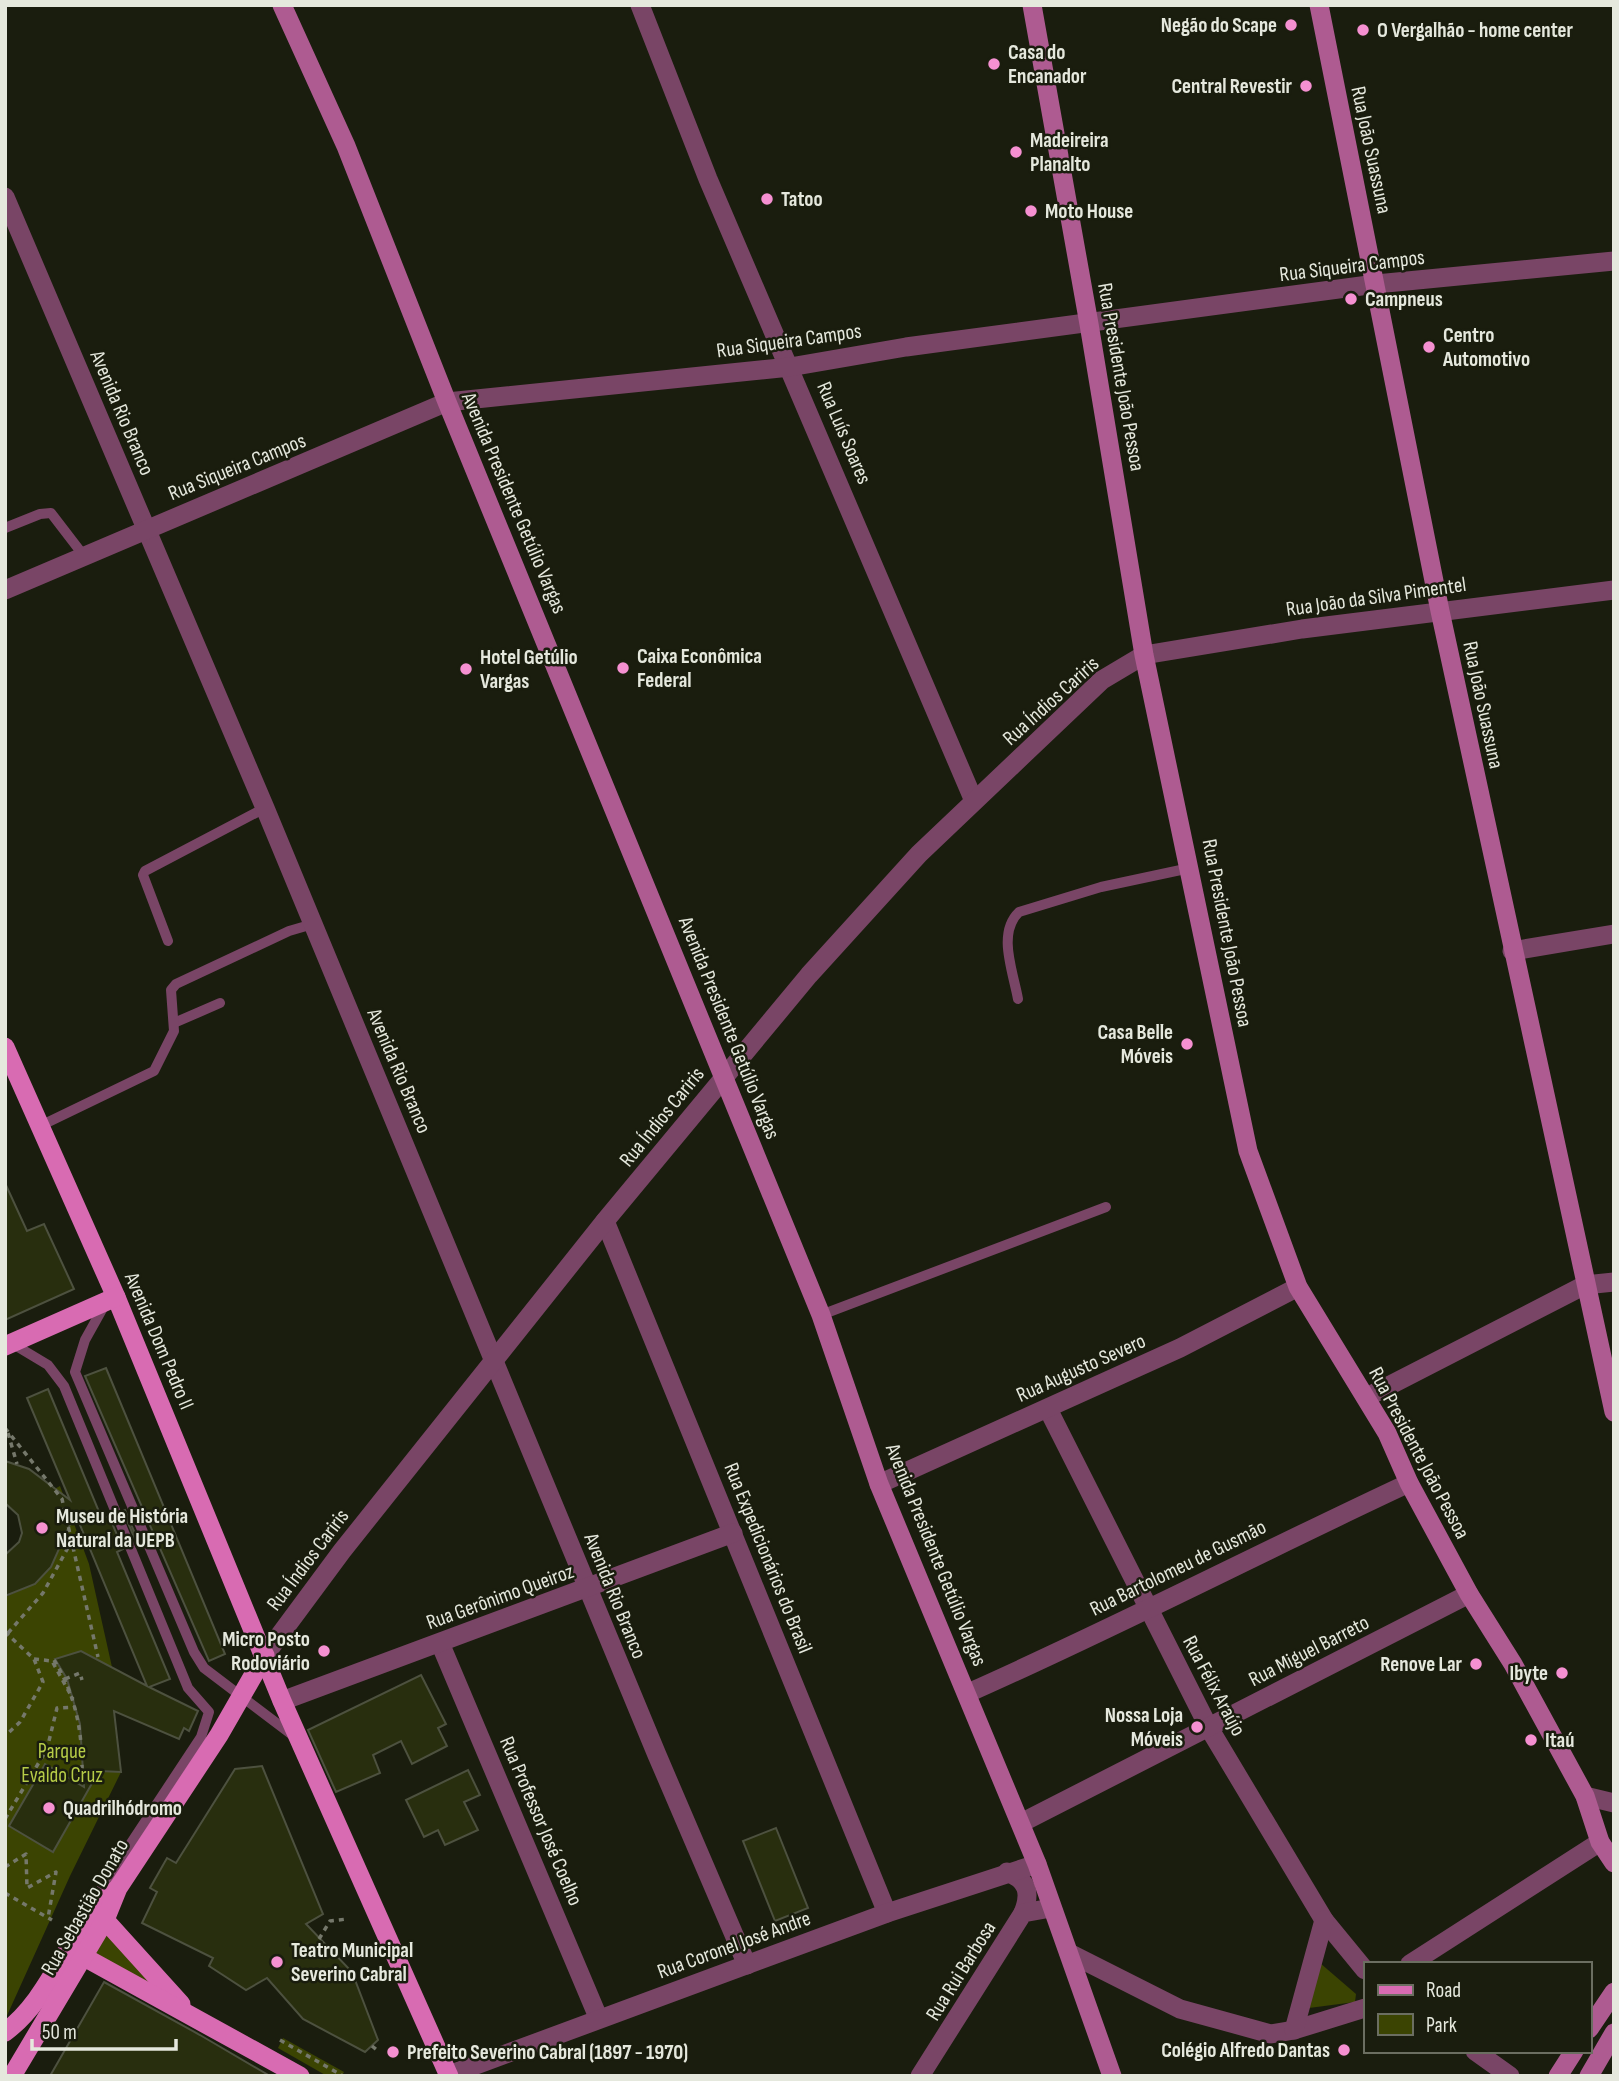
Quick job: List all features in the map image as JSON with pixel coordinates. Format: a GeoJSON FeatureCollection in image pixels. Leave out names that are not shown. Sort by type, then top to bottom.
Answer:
{"type":"FeatureCollection","features":[{"type":"Feature","properties":{"kind":"main road","name":"Avenida Presidente Getúlio Vargas"},"geometry":{"type":"LineString","coordinates":[[282,5],[346,146],[447,402],[725,1075],[821,1315],[879,1485],[968,1693],[1037,1864],[1112,2076]]}},
{"type":"Feature","properties":{"kind":"main road","name":"Rua Presidente João Pessoa"},"geometry":{"type":"LineString","coordinates":[[1032,5],[1144,655],[1191,868],[1248,1151],[1298,1287],[1387,1433],[1409,1483],[1468,1594],[1513,1664],[1586,1796],[1600,1842],[1614,1863]]}},
{"type":"Feature","properties":{"kind":"main road","name":"Rua João Suassuna"},"geometry":{"type":"LineString","coordinates":[[1319,5],[1440,611],[1614,1412]]}},
{"type":"Feature","properties":{"kind":"main road","name":"Avenida Dom Pedro II"},"geometry":{"type":"LineString","coordinates":[[5,1047],[265,1655],[282,1701],[449,2076]]}},
{"type":"Feature","properties":{"kind":"main road"},"geometry":{"type":"LineString","coordinates":[[9,1345],[111,1300]]}},
{"type":"Feature","properties":{"kind":"main road","name":"Rua Sebastião Donato"},"geometry":{"type":"LineString","coordinates":[[114,1882],[241,1696],[265,1655]]}},
{"type":"Feature","properties":{"kind":"main road"},"geometry":{"type":"LineString","coordinates":[[5,2032],[23,2017],[102,1912],[114,1882]]}},
{"type":"Feature","properties":{"kind":"main road"},"geometry":{"type":"LineString","coordinates":[[102,1912],[191,2016]]}},
{"type":"Feature","properties":{"kind":"main road","name":"Rua Sebastião Donato"},"geometry":{"type":"LineString","coordinates":[[12,2076],[84,1957],[102,1912]]}},
{"type":"Feature","properties":{"kind":"main road"},"geometry":{"type":"LineString","coordinates":[[84,1957],[300,2076]]}},
{"type":"Feature","properties":{"kind":"main road"},"geometry":{"type":"LineString","coordinates":[[1591,2026],[1614,1992]]}},
{"type":"Feature","properties":{"kind":"main road"},"geometry":{"type":"LineString","coordinates":[[1589,2076],[1614,2033]]}},
{"type":"Feature","properties":{"kind":"main road"},"geometry":{"type":"LineString","coordinates":[[1558,2076],[1573,2053]]}},
{"type":"Feature","properties":{"kind":"street","name":"Rua Luís Soares"},"geometry":{"type":"LineString","coordinates":[[640,5],[708,179],[974,802]]}},
{"type":"Feature","properties":{"kind":"street","name":"Avenida Rio Branco"},"geometry":{"type":"LineString","coordinates":[[5,197],[265,808],[747,1965]]}},
{"type":"Feature","properties":{"kind":"street","name":"Rua Siqueira Campos"},"geometry":{"type":"LineString","coordinates":[[5,590],[447,402],[790,367],[906,347],[1376,284],[1614,261]]}},
{"type":"Feature","properties":{"kind":"street","name":"Rua João da Silva Pimentel"},"geometry":{"type":"LineString","coordinates":[[1144,655],[1440,611],[1614,590]]}},
{"type":"Feature","properties":{"kind":"street","name":"Rua Índios Cariris"},"geometry":{"type":"LineString","coordinates":[[265,1655],[342,1550],[605,1221],[725,1075],[874,903],[974,802],[1102,680],[1144,655]]}},
{"type":"Feature","properties":{"kind":"street"},"geometry":{"type":"LineString","coordinates":[[1513,951],[1614,934]]}},
{"type":"Feature","properties":{"kind":"street","name":"Rua Expedicionários do Brasil"},"geometry":{"type":"LineString","coordinates":[[605,1221],[887,1913]]}},
{"type":"Feature","properties":{"kind":"street"},"geometry":{"type":"LineString","coordinates":[[1367,1397],[1585,1285],[1614,1282]]}},
{"type":"Feature","properties":{"kind":"street","name":"Rua Augusto Severo"},"geometry":{"type":"LineString","coordinates":[[879,1485],[1180,1348],[1298,1287]]}},
{"type":"Feature","properties":{"kind":"street","name":"Rua Félix Araújo"},"geometry":{"type":"LineString","coordinates":[[1048,1409],[1209,1728],[1324,1920],[1364,1969]]}},
{"type":"Feature","properties":{"kind":"street","name":"Rua Bartolomeu de Gusmão"},"geometry":{"type":"LineString","coordinates":[[968,1693],[1076,1645],[1409,1483]]}},
{"type":"Feature","properties":{"kind":"street","name":"Rua Gerônimo Queiroz"},"geometry":{"type":"LineString","coordinates":[[282,1701],[733,1533]]}},
{"type":"Feature","properties":{"kind":"street","name":"Rua Miguel Barreto"},"geometry":{"type":"LineString","coordinates":[[1020,1823],[1468,1594]]}},
{"type":"Feature","properties":{"kind":"street","name":"Rua Professor José Coelho"},"geometry":{"type":"LineString","coordinates":[[440,1643],[598,2017]]}},
{"type":"Feature","properties":{"kind":"street"},"geometry":{"type":"LineString","coordinates":[[1586,1796],[1614,1803]]}},
{"type":"Feature","properties":{"kind":"street"},"geometry":{"type":"LineString","coordinates":[[1412,1962],[1600,1842]]}},
{"type":"Feature","properties":{"kind":"street","name":"Rua Coronel José Andre"},"geometry":{"type":"LineString","coordinates":[[449,2076],[598,2017],[887,1913],[1037,1864]]}},
{"type":"Feature","properties":{"kind":"street"},"geometry":{"type":"LineString","coordinates":[[1007,1872],[1019,1877],[1026,1886],[1029,1898],[1023,1913]]}},
{"type":"Feature","properties":{"kind":"street","name":"Rua Rui Barbosa"},"geometry":{"type":"LineString","coordinates":[[920,2076],[1023,1913],[1051,1908]]}},
{"type":"Feature","properties":{"kind":"street"},"geometry":{"type":"LineString","coordinates":[[1294,2030],[1324,1920]]}},
{"type":"Feature","properties":{"kind":"street"},"geometry":{"type":"LineString","coordinates":[[1069,1953],[1180,2009],[1271,2034],[1294,2030],[1364,2008]]}},
{"type":"Feature","properties":{"kind":"street"},"geometry":{"type":"LineString","coordinates":[[1478,2053],[1510,2076]]}},
{"type":"Feature","properties":{"kind":"lane"},"geometry":{"type":"LineString","coordinates":[[5,528],[40,514],[51,513],[73,537],[84,556]]}},
{"type":"Feature","properties":{"kind":"lane"},"geometry":{"type":"LineString","coordinates":[[168,941],[143,875],[145,871],[265,808]]}},
{"type":"Feature","properties":{"kind":"lane"},"geometry":{"type":"LineString","coordinates":[[1018,999],[1006,932],[1010,920],[1019,912],[1101,887],[1191,868]]}},
{"type":"Feature","properties":{"kind":"lane"},"geometry":{"type":"LineString","coordinates":[[40,1126],[154,1071],[173,1035],[172,990],[176,984],[289,931],[313,924]]}},
{"type":"Feature","properties":{"kind":"lane"},"geometry":{"type":"LineString","coordinates":[[174,1023],[220,1003]]}},
{"type":"Feature","properties":{"kind":"lane"},"geometry":{"type":"LineString","coordinates":[[821,1315],[1106,1207]]}},
{"type":"Feature","properties":{"kind":"lane"},"geometry":{"type":"LineString","coordinates":[[111,1300],[85,1340],[75,1372],[194,1652],[204,1668],[302,1743]]}},
{"type":"Feature","properties":{"kind":"lane","name":"Rua Sebastião Donato"},"geometry":{"type":"LineString","coordinates":[[9,1345],[48,1365],[64,1386],[188,1688],[209,1712],[201,1737],[114,1882]]}},
{"type":"Feature","properties":{"kind":"path"},"geometry":{"type":"LineString","coordinates":[[6,1429],[17,1464]]}},
{"type":"Feature","properties":{"kind":"path"},"geometry":{"type":"LineString","coordinates":[[6,1429],[62,1499],[98,1657]]}},
{"type":"Feature","properties":{"kind":"path"},"geometry":{"type":"LineString","coordinates":[[5,1736],[20,1722],[43,1682],[43,1675],[34,1659],[7,1633],[43,1593],[71,1542]]}},
{"type":"Feature","properties":{"kind":"path"},"geometry":{"type":"LineString","coordinates":[[34,1659],[52,1661],[73,1699]]}},
{"type":"Feature","properties":{"kind":"path"},"geometry":{"type":"LineString","coordinates":[[54,1660],[65,1679],[80,1724],[83,1743],[82,1768]]}},
{"type":"Feature","properties":{"kind":"path"},"geometry":{"type":"LineString","coordinates":[[77,1668],[82,1680]]}},
{"type":"Feature","properties":{"kind":"path"},"geometry":{"type":"LineString","coordinates":[[65,1679],[80,1673]]}},
{"type":"Feature","properties":{"kind":"path"},"geometry":{"type":"LineString","coordinates":[[5,1819],[47,1749],[57,1708],[75,1707]]}},
{"type":"Feature","properties":{"kind":"path"},"geometry":{"type":"LineString","coordinates":[[5,1867],[26,1854],[27,1888],[56,1872],[50,1919],[5,1893]]}},
{"type":"Feature","properties":{"kind":"path"},"geometry":{"type":"LineString","coordinates":[[319,1939],[330,1921],[347,1919]]}},
{"type":"Feature","properties":{"kind":"path"},"geometry":{"type":"LineString","coordinates":[[280,2040],[343,2076]]}},
{"type":"Feature","properties":{"kind":"path"},"geometry":{"type":"LineString","coordinates":[[372,2046],[378,2051]]}},
{"type":"Feature","properties":{"kind":"green space","name":"Parque Evaldo Cruz"},"geometry":{"type":"Polygon","coordinates":[[[60,1486],[89,1564],[112,1667],[91,1703],[114,1713],[121,1772],[70,1876],[5,2020],[5,1597],[35,1584],[51,1568],[61,1546],[63,1521],[51,1491],[60,1486]]]}},
{"type":"Feature","properties":{"kind":"green space"},"geometry":{"type":"Polygon","coordinates":[[[108,1932],[159,1992],[95,1953],[108,1932]]]}},
{"type":"Feature","properties":{"kind":"green space"},"geometry":{"type":"Polygon","coordinates":[[[1320,1963],[1356,1994],[1355,2002],[1309,2008],[1320,1963]]]}},
{"type":"Feature","properties":{"kind":"green space"},"geometry":{"type":"Polygon","coordinates":[[[283,2038],[344,2072],[342,2076],[327,2076],[278,2048],[283,2038]]]}},
{"type":"Feature","properties":{"kind":"building"},"geometry":{"type":"Polygon","coordinates":[[[5,1183],[27,1231],[44,1224],[74,1289],[5,1320],[5,1183]]]}},
{"type":"Feature","properties":{"kind":"building"},"geometry":{"type":"Polygon","coordinates":[[[106,1368],[225,1654],[209,1661],[85,1376],[106,1368]]]}},
{"type":"Feature","properties":{"kind":"building"},"geometry":{"type":"Polygon","coordinates":[[[48,1389],[102,1519],[109,1516],[123,1549],[117,1552],[170,1679],[149,1687],[198,1711],[189,1731],[184,1728],[179,1739],[114,1711],[121,1772],[99,1771],[53,1852],[9,1826],[45,1764],[84,1787],[80,1724],[67,1679],[55,1659],[81,1651],[147,1686],[75,1513],[51,1567],[35,1584],[5,1596],[5,1555],[19,1542],[22,1533],[18,1515],[5,1503],[5,1461],[29,1469],[70,1500],[27,1398],[48,1389]]]}},
{"type":"Feature","properties":{"kind":"building"},"geometry":{"type":"Polygon","coordinates":[[[125,1510],[139,1543],[137,1544],[123,1511],[125,1510]]]}},
{"type":"Feature","properties":{"kind":"building"},"geometry":{"type":"Polygon","coordinates":[[[421,1675],[446,1724],[438,1728],[447,1746],[412,1764],[401,1741],[373,1755],[380,1773],[336,1792],[308,1730],[421,1675]]]}},
{"type":"Feature","properties":{"kind":"building"},"geometry":{"type":"Polygon","coordinates":[[[262,1766],[323,1914],[306,1924],[352,1972],[378,2040],[365,2052],[303,2019],[267,1978],[246,1990],[209,1966],[213,1958],[142,1923],[157,1892],[150,1888],[167,1858],[176,1863],[235,1769],[262,1766]]]}},
{"type":"Feature","properties":{"kind":"building"},"geometry":{"type":"Polygon","coordinates":[[[468,1770],[480,1795],[464,1802],[478,1830],[445,1845],[438,1830],[424,1837],[406,1800],[468,1770]]]}},
{"type":"Feature","properties":{"kind":"building"},"geometry":{"type":"Polygon","coordinates":[[[776,1828],[808,1908],[775,1921],[743,1841],[776,1828]]]}},
{"type":"Feature","properties":{"kind":"building"},"geometry":{"type":"Polygon","coordinates":[[[104,1982],[200,2035],[270,2076],[50,2076],[104,1982]]]}},
{"type":"Feature","properties":{"kind":"place","name":"Negão do Scape"},"geometry":{"type":"Point","coordinates":[1291,25]}},
{"type":"Feature","properties":{"kind":"place","name":"O Vergalhão - home center"},"geometry":{"type":"Point","coordinates":[1363,30]}},
{"type":"Feature","properties":{"kind":"place","name":"Casa do Encanador"},"geometry":{"type":"Point","coordinates":[994,64]}},
{"type":"Feature","properties":{"kind":"place","name":"Central Revestir"},"geometry":{"type":"Point","coordinates":[1306,86]}},
{"type":"Feature","properties":{"kind":"place","name":"Madeireira Planalto"},"geometry":{"type":"Point","coordinates":[1016,152]}},
{"type":"Feature","properties":{"kind":"place","name":"Tatoo"},"geometry":{"type":"Point","coordinates":[767,199]}},
{"type":"Feature","properties":{"kind":"place","name":"Moto House"},"geometry":{"type":"Point","coordinates":[1031,211]}},
{"type":"Feature","properties":{"kind":"place","name":"Campneus"},"geometry":{"type":"Point","coordinates":[1351,299]}},
{"type":"Feature","properties":{"kind":"place","name":"Centro Automotivo"},"geometry":{"type":"Point","coordinates":[1429,347]}},
{"type":"Feature","properties":{"kind":"place","name":"Caixa Econômica Federal"},"geometry":{"type":"Point","coordinates":[623,668]}},
{"type":"Feature","properties":{"kind":"place","name":"Hotel Getúlio Vargas"},"geometry":{"type":"Point","coordinates":[466,669]}},
{"type":"Feature","properties":{"kind":"place","name":"Casa Belle Móveis"},"geometry":{"type":"Point","coordinates":[1187,1044]}},
{"type":"Feature","properties":{"kind":"place","name":"Museu de História Natural da UEPB"},"geometry":{"type":"Point","coordinates":[42,1528]}},
{"type":"Feature","properties":{"kind":"place","name":"Micro Posto Rodoviário"},"geometry":{"type":"Point","coordinates":[324,1651]}},
{"type":"Feature","properties":{"kind":"place","name":"Renove Lar"},"geometry":{"type":"Point","coordinates":[1476,1664]}},
{"type":"Feature","properties":{"kind":"place","name":"Ibyte"},"geometry":{"type":"Point","coordinates":[1562,1673]}},
{"type":"Feature","properties":{"kind":"place","name":"Nossa Loja Móveis"},"geometry":{"type":"Point","coordinates":[1197,1727]}},
{"type":"Feature","properties":{"kind":"place","name":"Itaú"},"geometry":{"type":"Point","coordinates":[1531,1740]}},
{"type":"Feature","properties":{"kind":"place","name":"Quadrilhódromo"},"geometry":{"type":"Point","coordinates":[49,1808]}},
{"type":"Feature","properties":{"kind":"place","name":"Teatro Municipal Severino Cabral"},"geometry":{"type":"Point","coordinates":[277,1962]}},
{"type":"Feature","properties":{"kind":"place","name":"Colégio Alfredo Dantas"},"geometry":{"type":"Point","coordinates":[1344,2050]}},
{"type":"Feature","properties":{"kind":"place","name":"Prefeito Severino Cabral (1897 - 1970)"},"geometry":{"type":"Point","coordinates":[393,2052]}}]}
